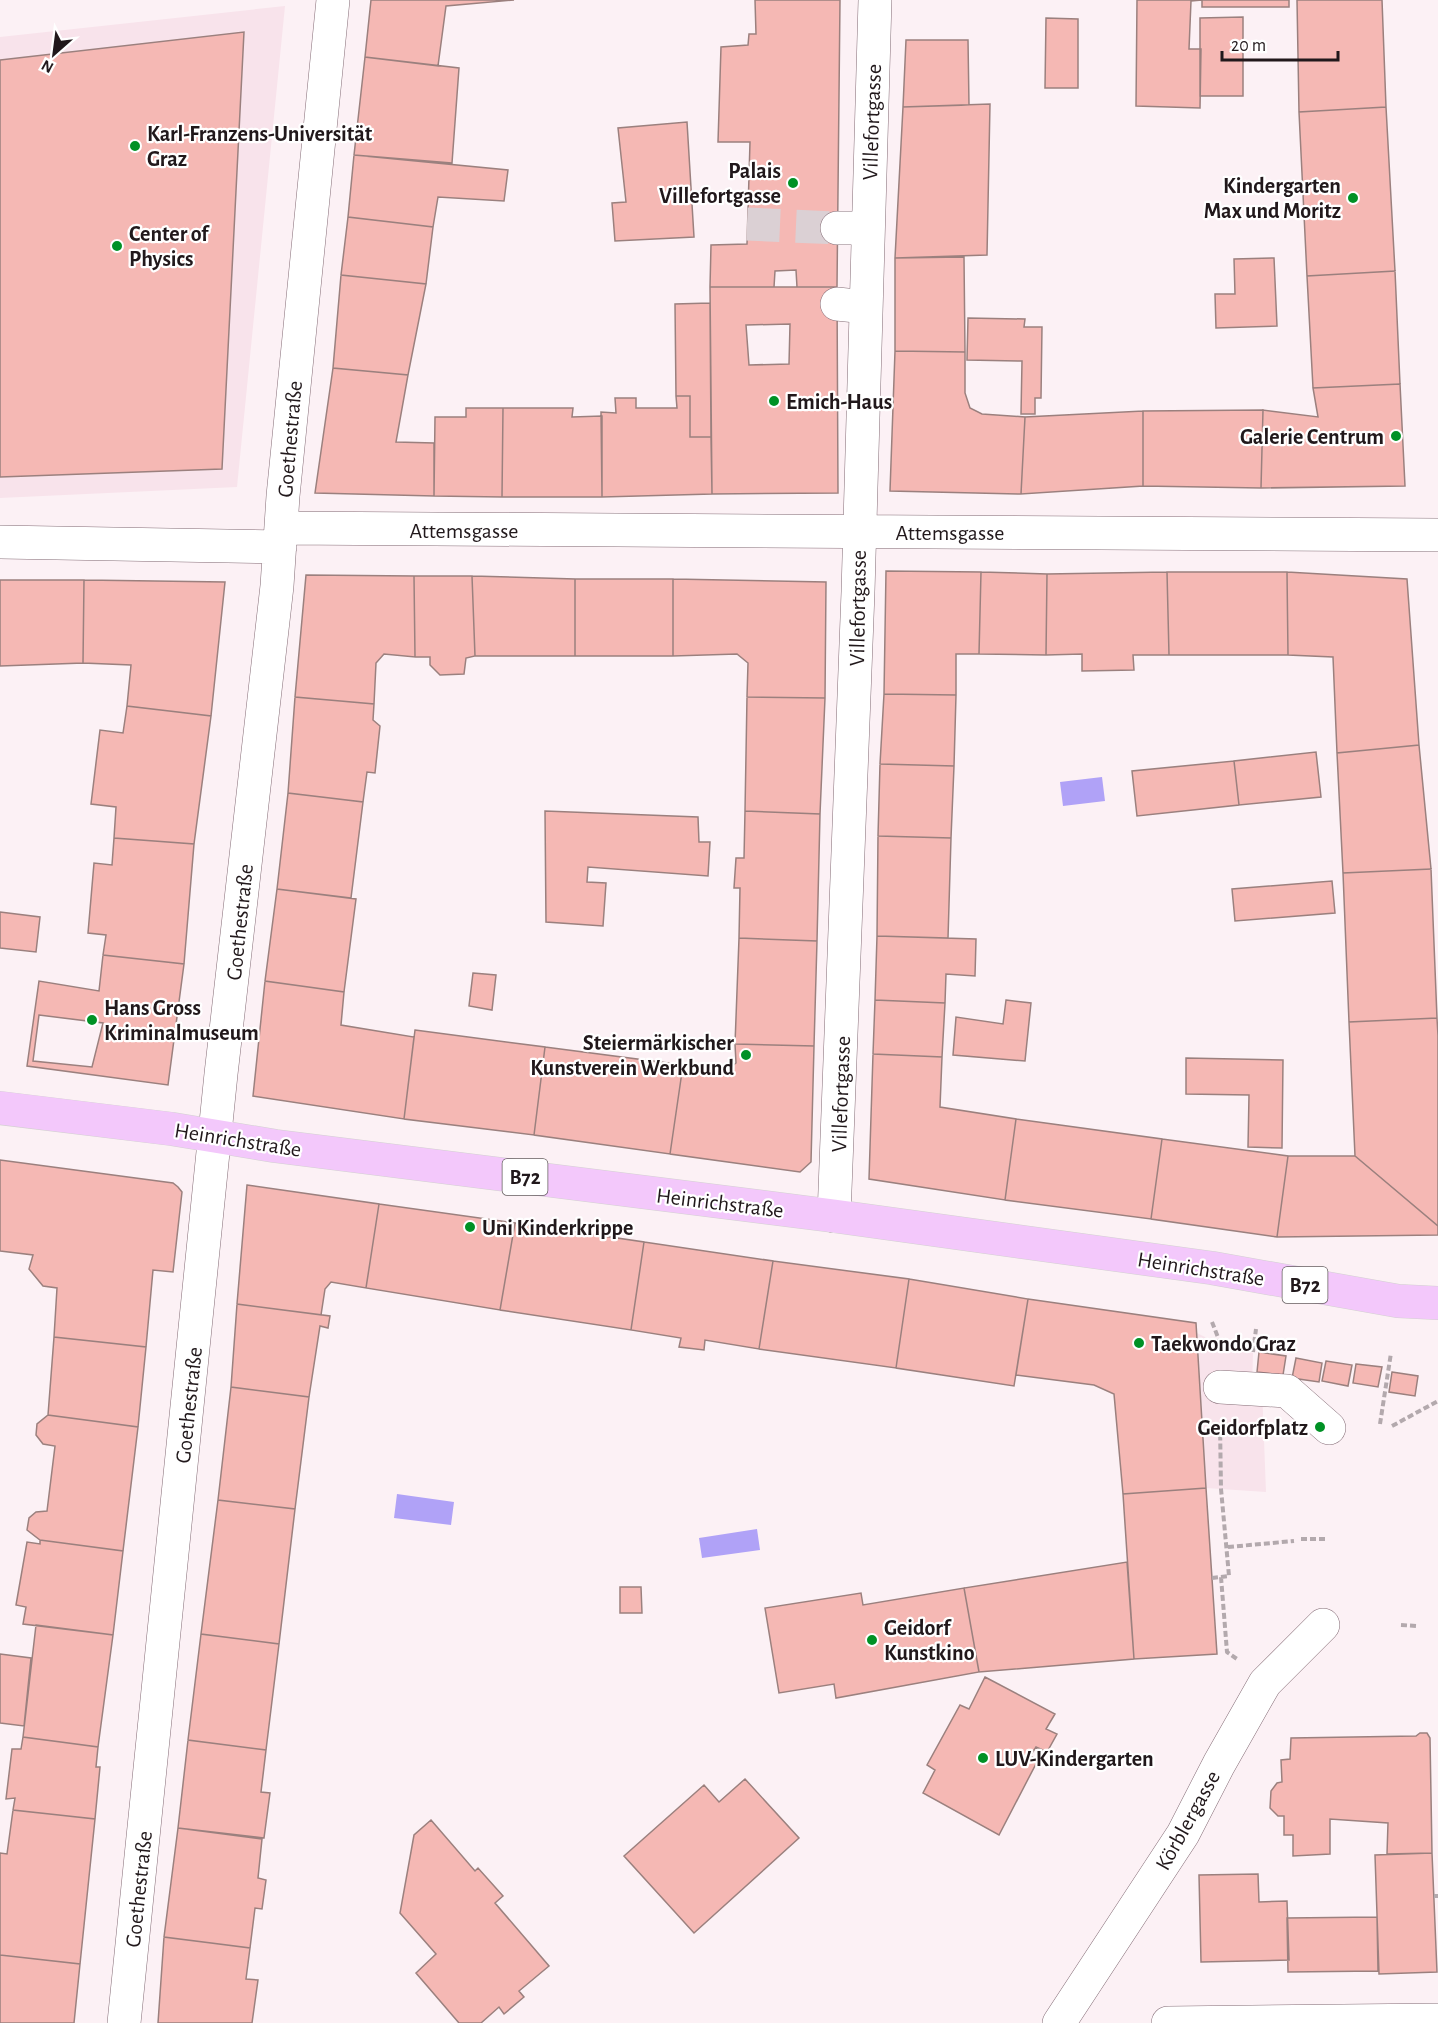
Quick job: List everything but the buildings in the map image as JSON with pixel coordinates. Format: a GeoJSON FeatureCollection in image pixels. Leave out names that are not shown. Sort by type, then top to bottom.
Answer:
{"type":"FeatureCollection","features":[{"type":"Feature","properties":{"kind":"main road","name":"Heinrichstraße"},"geometry":{"type":"LineString","coordinates":[[0,1108],[216,1136],[275,1146],[834,1216],[1212,1268],[1398,1301],[1438,1303]]}},
{"type":"Feature","properties":{"kind":"street","name":"Goethestraße"},"geometry":{"type":"LineString","coordinates":[[124,2023],[281,538],[333,0]]}},
{"type":"Feature","properties":{"kind":"street","name":"Villefortgasse"},"geometry":{"type":"LineString","coordinates":[[834,1216],[858,531],[851,306],[853,228],[875,0]]}},
{"type":"Feature","properties":{"kind":"street","name":"Attemsgasse"},"geometry":{"type":"LineString","coordinates":[[0,542],[858,531],[1438,536]]}},
{"type":"Feature","properties":{"kind":"street"},"geometry":{"type":"LineString","coordinates":[[1220,1387],[1287,1391],[1329,1428]]}},
{"type":"Feature","properties":{"kind":"street","name":"Körblergasse"},"geometry":{"type":"LineString","coordinates":[[1059,2023],[1183,1834],[1265,1683],[1323,1625]]}},
{"type":"Feature","properties":{"kind":"street"},"geometry":{"type":"LineString","coordinates":[[1168,2023],[1438,2020]]}},
{"type":"Feature","properties":{"kind":"path"},"geometry":{"type":"LineString","coordinates":[[1380,1424],[1391,1353]]}},
{"type":"Feature","properties":{"kind":"path"},"geometry":{"type":"LineString","coordinates":[[1212,1578],[1230,1576],[1221,1489],[1220,1387]]}},
{"type":"Feature","properties":{"kind":"path"},"geometry":{"type":"LineString","coordinates":[[1392,1426],[1438,1401]]}},
{"type":"Feature","properties":{"kind":"path"},"geometry":{"type":"LineString","coordinates":[[1301,1539],[1325,1539]]}},
{"type":"Feature","properties":{"kind":"path"},"geometry":{"type":"LineString","coordinates":[[1228,1547],[1293,1541]]}},
{"type":"Feature","properties":{"kind":"path"},"geometry":{"type":"LineString","coordinates":[[1221,1577],[1227,1652],[1238,1659]]}},
{"type":"Feature","properties":{"kind":"path"},"geometry":{"type":"LineString","coordinates":[[1401,1625],[1417,1626]]}},
{"type":"Feature","properties":{"kind":"shaded area","name":"Karl-Franzens-Universität Graz"},"geometry":{"type":"Polygon","coordinates":[[[285,6],[237,487],[0,498],[0,37],[285,6]]]}},
{"type":"Feature","properties":{"kind":"shaded area"},"geometry":{"type":"Polygon","coordinates":[[[1102,777],[1105,801],[1063,806],[1060,782],[1102,777]]]}},
{"type":"Feature","properties":{"kind":"shaded area"},"geometry":{"type":"Polygon","coordinates":[[[1197,1333],[1221,1345],[1253,1353],[1252,1389],[1262,1388],[1266,1492],[1206,1488],[1197,1333]]]}},
{"type":"Feature","properties":{"kind":"shaded area"},"geometry":{"type":"Polygon","coordinates":[[[397,1494],[454,1502],[451,1525],[394,1518],[397,1494]]]}},
{"type":"Feature","properties":{"kind":"shaded area"},"geometry":{"type":"Polygon","coordinates":[[[757,1529],[760,1550],[702,1558],[699,1538],[757,1529]]]}},
{"type":"Feature","properties":{"kind":"tunnel"},"geometry":{"type":"LineString","coordinates":[[747,224],[837,228]]}},
{"type":"Feature","properties":{"kind":"place","name":"Karl-Franzens-Universität Graz"},"geometry":{"type":"Point","coordinates":[135,146]}},
{"type":"Feature","properties":{"kind":"place","name":"Palais Villefortgasse"},"geometry":{"type":"Point","coordinates":[793,183]}},
{"type":"Feature","properties":{"kind":"place","name":"Kindergarten Max und Moritz"},"geometry":{"type":"Point","coordinates":[1353,198]}},
{"type":"Feature","properties":{"kind":"place","name":"Center of Physics"},"geometry":{"type":"Point","coordinates":[117,246]}},
{"type":"Feature","properties":{"kind":"place","name":"Emich-Haus"},"geometry":{"type":"Point","coordinates":[774,401]}},
{"type":"Feature","properties":{"kind":"place","name":"Galerie Centrum"},"geometry":{"type":"Point","coordinates":[1396,436]}},
{"type":"Feature","properties":{"kind":"place","name":"Hans Gross Kriminalmuseum"},"geometry":{"type":"Point","coordinates":[92,1020]}},
{"type":"Feature","properties":{"kind":"place","name":"Steiermärkischer Kunstverein Werkbund"},"geometry":{"type":"Point","coordinates":[746,1055]}},
{"type":"Feature","properties":{"kind":"place","name":"Uni Kinderkrippe"},"geometry":{"type":"Point","coordinates":[470,1227]}},
{"type":"Feature","properties":{"kind":"place","name":"Taekwondo Graz"},"geometry":{"type":"Point","coordinates":[1139,1343]}},
{"type":"Feature","properties":{"kind":"place","name":"Geidorfplatz"},"geometry":{"type":"Point","coordinates":[1320,1427]}},
{"type":"Feature","properties":{"kind":"place","name":"Geidorf Kunstkino"},"geometry":{"type":"Point","coordinates":[872,1640]}},
{"type":"Feature","properties":{"kind":"place","name":"LUV-Kindergarten"},"geometry":{"type":"Point","coordinates":[983,1758]}}]}
